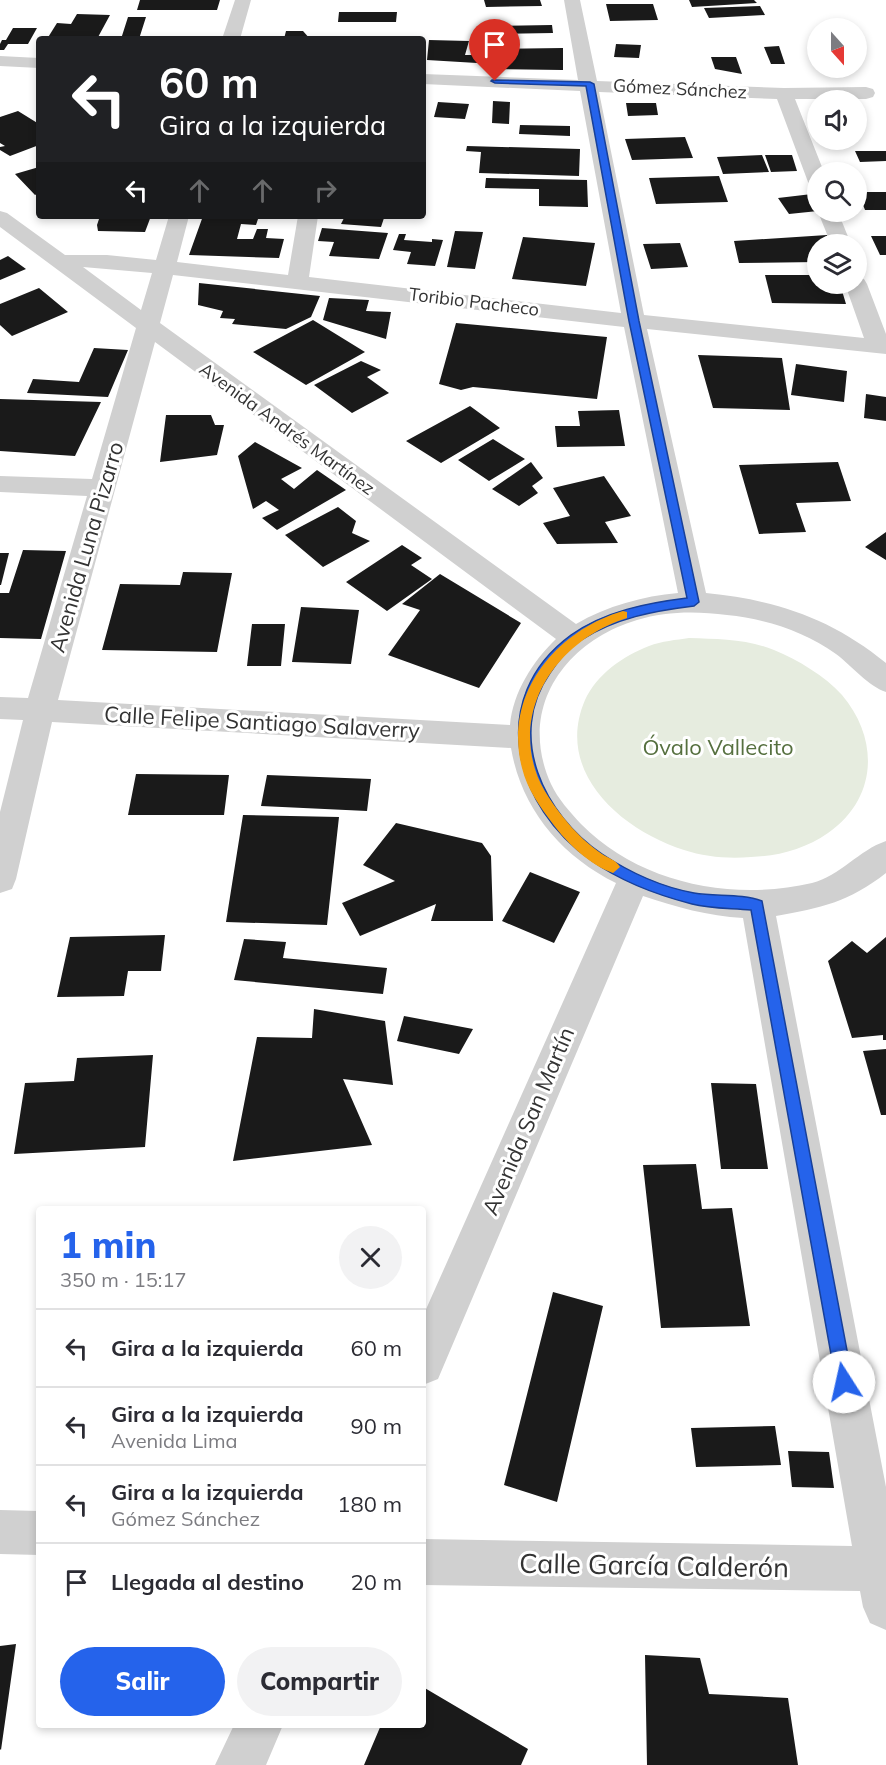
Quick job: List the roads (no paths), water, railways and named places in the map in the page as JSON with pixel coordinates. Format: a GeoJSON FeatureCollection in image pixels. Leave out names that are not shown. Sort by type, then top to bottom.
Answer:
{"type":"FeatureCollection","features":[{"type":"Feature","properties":{"kind":"street"},"geometry":{"type":"LineString","coordinates":[[232,36],[243,0]]}},
{"type":"Feature","properties":{"kind":"street"},"geometry":{"type":"LineString","coordinates":[[572,0],[634,321],[694,602]]}},
{"type":"Feature","properties":{"kind":"street"},"geometry":{"type":"LineString","coordinates":[[0,61],[36,63]]}},
{"type":"Feature","properties":{"kind":"street","name":"Gómez Sánchez"},"geometry":{"type":"LineString","coordinates":[[426,79],[807,94]]}},
{"type":"Feature","properties":{"kind":"street"},"geometry":{"type":"LineString","coordinates":[[784,94],[810,162]]}},
{"type":"Feature","properties":{"kind":"street","name":"Avenida Andrés Martínez"},"geometry":{"type":"LineString","coordinates":[[0,218],[62,261],[148,328],[575,638]]}},
{"type":"Feature","properties":{"kind":"street","name":"Avenida Luna Pizarro"},"geometry":{"type":"LineString","coordinates":[[0,879],[40,710],[178,219]]}},
{"type":"Feature","properties":{"kind":"street"},"geometry":{"type":"LineString","coordinates":[[298,281],[308,219]]}},
{"type":"Feature","properties":{"kind":"street","name":"Toribio Pacheco"},"geometry":{"type":"LineString","coordinates":[[62,261],[108,261],[634,321],[883,346]]}},
{"type":"Feature","properties":{"kind":"street"},"geometry":{"type":"LineString","coordinates":[[860,294],[883,346]]}},
{"type":"Feature","properties":{"kind":"street"},"geometry":{"type":"LineString","coordinates":[[0,484],[102,488]]}},
{"type":"Feature","properties":{"kind":"street"},"geometry":{"type":"LineString","coordinates":[[886,681],[845,645],[798,621],[746,606],[694,602],[650,607],[610,619],[575,638],[554,658],[537,682],[527,708],[524,737],[528,768],[542,800],[560,822],[596,857],[634,879],[694,899],[757,905],[815,896],[864,874],[886,854]]}},
{"type":"Feature","properties":{"kind":"street","name":"Calle Felipe Santiago Salaverry"},"geometry":{"type":"LineString","coordinates":[[0,708],[524,737]]}},
{"type":"Feature","properties":{"kind":"street","name":"Avenida San Martín"},"geometry":{"type":"LineString","coordinates":[[426,1357],[634,879]]}},
{"type":"Feature","properties":{"kind":"street"},"geometry":{"type":"LineString","coordinates":[[757,905],[884,1582]]}},
{"type":"Feature","properties":{"kind":"street"},"geometry":{"type":"LineString","coordinates":[[0,1532],[36,1533]]}},
{"type":"Feature","properties":{"kind":"street","name":"Calle García Calderón"},"geometry":{"type":"LineString","coordinates":[[426,1562],[884,1582]]}},
{"type":"Feature","properties":{"kind":"street"},"geometry":{"type":"LineString","coordinates":[[240,1765],[258,1728]]}},
{"type":"Feature","properties":{"kind":"park label","name":"Óvalo Vallecito"},"geometry":{"type":"Point","coordinates":[718,747]}}]}
